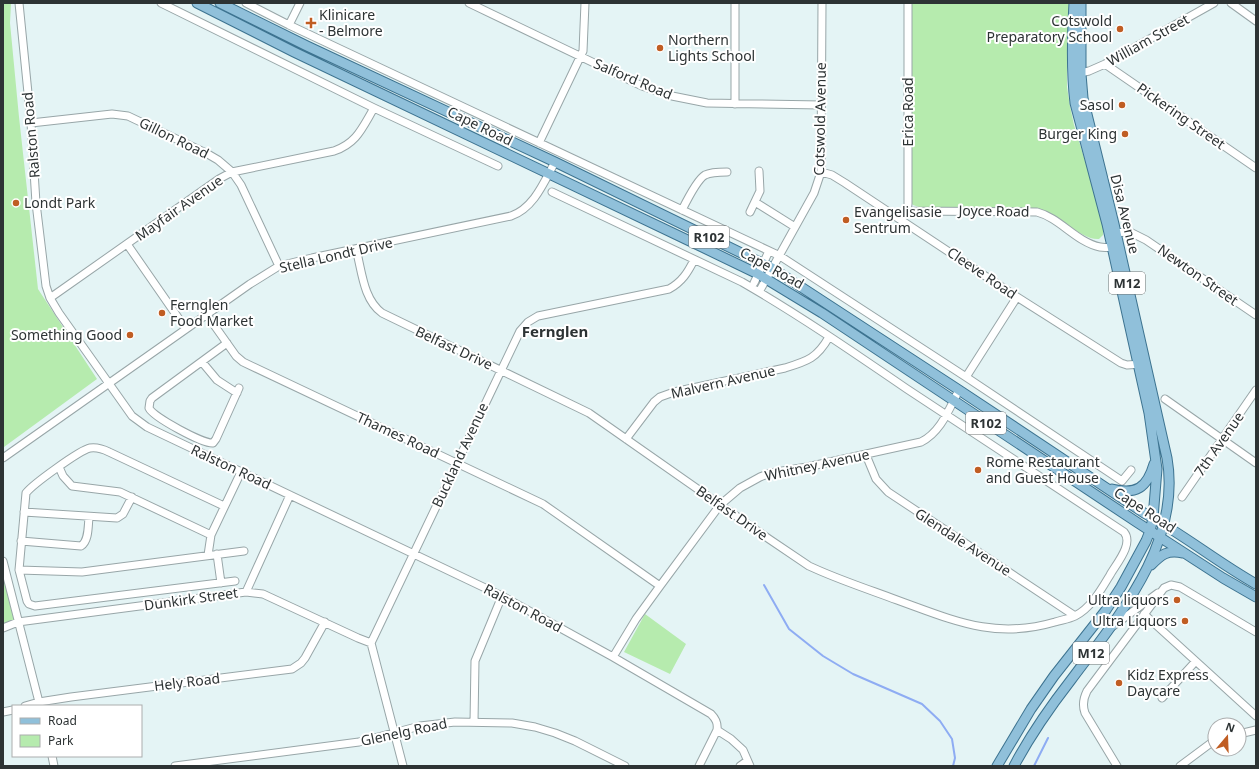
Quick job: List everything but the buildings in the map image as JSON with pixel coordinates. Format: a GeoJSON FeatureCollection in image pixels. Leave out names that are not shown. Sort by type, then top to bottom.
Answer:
{"type":"FeatureCollection","features":[{"type":"Feature","properties":{"kind":"main road","name":"Cape Road"},"geometry":{"type":"LineString","coordinates":[[197,3],[280,45],[762,277],[822,314],[1161,536],[1184,553],[1256,598]]}},
{"type":"Feature","properties":{"kind":"main road","name":"Cape Road"},"geometry":{"type":"LineString","coordinates":[[220,3],[284,35],[555,162],[772,268],[1256,584]]}},
{"type":"Feature","properties":{"kind":"main road","name":"Disa Avenue"},"geometry":{"type":"LineString","coordinates":[[1074,3],[1072,55],[1083,98],[1142,364],[1169,471],[1168,499],[1164,524]]}},
{"type":"Feature","properties":{"kind":"main road","name":"Disa Avenue"},"geometry":{"type":"LineString","coordinates":[[1076,74],[1081,3]]}},
{"type":"Feature","properties":{"kind":"main road"},"geometry":{"type":"LineString","coordinates":[[280,45],[284,35]]}},
{"type":"Feature","properties":{"kind":"main road","name":"Disa Avenue"},"geometry":{"type":"LineString","coordinates":[[1142,364],[1156,457],[1157,478],[1153,518]]}},
{"type":"Feature","properties":{"kind":"main road"},"geometry":{"type":"LineString","coordinates":[[1107,487],[1122,491],[1133,491],[1138,489],[1151,475],[1156,457]]}},
{"type":"Feature","properties":{"kind":"main road","name":"M12"},"geometry":{"type":"LineString","coordinates":[[997,766],[1020,725],[1044,690],[1111,603],[1137,560],[1150,530],[1153,518]]}},
{"type":"Feature","properties":{"kind":"main road","name":"M12"},"geometry":{"type":"LineString","coordinates":[[1014,766],[1053,704],[1126,604],[1158,546],[1164,524]]}},
{"type":"Feature","properties":{"kind":"main road"},"geometry":{"type":"LineString","coordinates":[[1145,571],[1166,553],[1174,551],[1184,553]]}},
{"type":"Feature","properties":{"kind":"street","name":"Ralston Road"},"geometry":{"type":"LineString","coordinates":[[19,3],[31,123],[36,203],[46,286],[50,298],[59,313],[132,416],[147,427],[502,596],[614,657],[711,714],[717,727],[743,750],[748,764]]}},
{"type":"Feature","properties":{"kind":"street","name":"Cape Road"},"geometry":{"type":"LineString","coordinates":[[161,3],[374,108],[498,166]]}},
{"type":"Feature","properties":{"kind":"street","name":"Cape Road"},"geometry":{"type":"LineString","coordinates":[[246,3],[257,6],[289,25],[780,256],[1122,481],[1131,470]]}},
{"type":"Feature","properties":{"kind":"street"},"geometry":{"type":"LineString","coordinates":[[289,25],[300,3]]}},
{"type":"Feature","properties":{"kind":"street","name":"Salford Road"},"geometry":{"type":"LineString","coordinates":[[469,3],[481,6],[657,92],[694,101],[735,104],[822,105]]}},
{"type":"Feature","properties":{"kind":"street"},"geometry":{"type":"LineString","coordinates":[[539,143],[581,56],[584,44],[585,3]]}},
{"type":"Feature","properties":{"kind":"street"},"geometry":{"type":"LineString","coordinates":[[735,104],[736,3]]}},
{"type":"Feature","properties":{"kind":"street","name":"Cotswold Avenue"},"geometry":{"type":"LineString","coordinates":[[759,292],[762,277],[772,268],[780,256],[814,193],[821,172],[822,3]]}},
{"type":"Feature","properties":{"kind":"street","name":"Erica Road"},"geometry":{"type":"LineString","coordinates":[[907,211],[908,3]]}},
{"type":"Feature","properties":{"kind":"street","name":"William Street"},"geometry":{"type":"LineString","coordinates":[[1076,74],[1105,64],[1214,3]]}},
{"type":"Feature","properties":{"kind":"street"},"geometry":{"type":"LineString","coordinates":[[1231,3],[1256,21]]}},
{"type":"Feature","properties":{"kind":"street","name":"Pickering Street"},"geometry":{"type":"LineString","coordinates":[[1105,64],[1256,168]]}},
{"type":"Feature","properties":{"kind":"street","name":"Mayfair Avenue"},"geometry":{"type":"LineString","coordinates":[[50,298],[219,179],[232,172],[340,149],[352,142],[374,108]]}},
{"type":"Feature","properties":{"kind":"street","name":"Gillon Road"},"geometry":{"type":"LineString","coordinates":[[31,123],[112,114],[128,116],[206,153],[218,160],[232,172],[246,193],[279,266]]}},
{"type":"Feature","properties":{"kind":"street","name":"Stella Londt Drive"},"geometry":{"type":"LineString","coordinates":[[3,458],[250,284],[279,266],[504,218],[516,214],[523,210],[533,199],[555,162]]}},
{"type":"Feature","properties":{"kind":"street"},"geometry":{"type":"LineString","coordinates":[[750,212],[761,188],[759,171]]}},
{"type":"Feature","properties":{"kind":"street"},"geometry":{"type":"LineString","coordinates":[[682,210],[690,194],[704,176],[711,173],[727,172]]}},
{"type":"Feature","properties":{"kind":"street","name":"Cleeve Road"},"geometry":{"type":"LineString","coordinates":[[821,172],[836,177],[1017,297],[1121,363],[1127,365],[1142,364]]}},
{"type":"Feature","properties":{"kind":"street","name":"Cape Road"},"geometry":{"type":"LineString","coordinates":[[552,192],[742,282],[804,318],[946,415],[1124,532]]}},
{"type":"Feature","properties":{"kind":"street"},"geometry":{"type":"LineString","coordinates":[[755,202],[795,227]]}},
{"type":"Feature","properties":{"kind":"street"},"geometry":{"type":"LineString","coordinates":[[901,219],[907,211]]}},
{"type":"Feature","properties":{"kind":"street","name":"Joyce Road"},"geometry":{"type":"LineString","coordinates":[[907,211],[1037,212],[1049,217],[1084,240],[1095,245],[1102,247],[1116,247]]}},
{"type":"Feature","properties":{"kind":"street","name":"Newton Street"},"geometry":{"type":"LineString","coordinates":[[1113,233],[1130,232],[1146,240],[1256,316]]}},
{"type":"Feature","properties":{"kind":"street"},"geometry":{"type":"LineString","coordinates":[[127,244],[186,329]]}},
{"type":"Feature","properties":{"kind":"street","name":"Belfast Drive"},"geometry":{"type":"LineString","coordinates":[[356,249],[368,296],[378,310],[387,316],[579,408],[813,568],[950,620],[988,629],[1015,629],[1042,626],[1075,616],[1094,599],[1114,567],[1127,544],[1127,536],[1124,532]]}},
{"type":"Feature","properties":{"kind":"street"},"geometry":{"type":"LineString","coordinates":[[754,283],[762,277],[763,264],[769,251]]}},
{"type":"Feature","properties":{"kind":"street","name":"Buckland Avenue"},"geometry":{"type":"LineString","coordinates":[[371,643],[456,462],[520,331],[524,326],[533,318],[669,289],[681,281],[688,272],[694,260]]}},
{"type":"Feature","properties":{"kind":"street"},"geometry":{"type":"LineString","coordinates":[[966,377],[1017,297]]}},
{"type":"Feature","properties":{"kind":"street","name":"Thames Road"},"geometry":{"type":"LineString","coordinates":[[207,314],[227,343],[243,362],[543,504],[660,586]]}},
{"type":"Feature","properties":{"kind":"street","name":"Malvern Avenue"},"geometry":{"type":"LineString","coordinates":[[626,439],[654,402],[660,397],[674,392],[785,368],[816,355],[830,337]]}},
{"type":"Feature","properties":{"kind":"street"},"geometry":{"type":"LineString","coordinates":[[202,362],[217,380],[238,390],[213,443],[203,441],[161,420],[149,408],[149,404],[152,398],[227,343]]}},
{"type":"Feature","properties":{"kind":"street","name":"Whitney Avenue"},"geometry":{"type":"LineString","coordinates":[[614,657],[636,619],[720,505],[740,488],[770,473],[921,442],[933,434],[946,415],[959,390]]}},
{"type":"Feature","properties":{"kind":"street","name":"7th Avenue"},"geometry":{"type":"LineString","coordinates":[[1182,497],[1256,390]]}},
{"type":"Feature","properties":{"kind":"street"},"geometry":{"type":"LineString","coordinates":[[1165,399],[1256,462]]}},
{"type":"Feature","properties":{"kind":"street"},"geometry":{"type":"LineString","coordinates":[[224,506],[109,452],[97,448],[84,450],[27,491],[25,495],[19,570],[27,601],[35,606],[235,581]]}},
{"type":"Feature","properties":{"kind":"street","name":"Glendale Avenue"},"geometry":{"type":"LineString","coordinates":[[866,454],[876,479],[888,492],[1075,616]]}},
{"type":"Feature","properties":{"kind":"street"},"geometry":{"type":"LineString","coordinates":[[59,467],[63,476],[72,486],[116,491],[132,497],[211,535]]}},
{"type":"Feature","properties":{"kind":"street"},"geometry":{"type":"LineString","coordinates":[[208,554],[211,535],[241,472]]}},
{"type":"Feature","properties":{"kind":"street"},"geometry":{"type":"LineString","coordinates":[[246,592],[290,495]]}},
{"type":"Feature","properties":{"kind":"street"},"geometry":{"type":"LineString","coordinates":[[24,512],[117,518],[123,514],[132,497]]}},
{"type":"Feature","properties":{"kind":"street"},"geometry":{"type":"LineString","coordinates":[[21,542],[81,546],[87,538],[89,517]]}},
{"type":"Feature","properties":{"kind":"street"},"geometry":{"type":"LineString","coordinates":[[19,570],[82,572],[208,554],[244,551]]}},
{"type":"Feature","properties":{"kind":"street"},"geometry":{"type":"LineString","coordinates":[[218,554],[221,583]]}},
{"type":"Feature","properties":{"kind":"street"},"geometry":{"type":"LineString","coordinates":[[3,563],[40,704]]}},
{"type":"Feature","properties":{"kind":"street"},"geometry":{"type":"LineString","coordinates":[[1108,630],[1164,588],[1171,585],[1180,587],[1256,632]]}},
{"type":"Feature","properties":{"kind":"street"},"geometry":{"type":"LineString","coordinates":[[1117,766],[1088,718],[1083,708],[1084,701],[1087,691],[1164,588]]}},
{"type":"Feature","properties":{"kind":"street","name":"Dunkirk Street"},"geometry":{"type":"LineString","coordinates":[[3,628],[18,622],[246,592],[263,594],[371,643]]}},
{"type":"Feature","properties":{"kind":"street"},"geometry":{"type":"LineString","coordinates":[[474,722],[475,661],[502,596]]}},
{"type":"Feature","properties":{"kind":"street"},"geometry":{"type":"LineString","coordinates":[[1144,614],[1256,716]]}},
{"type":"Feature","properties":{"kind":"street","name":"Hely Road"},"geometry":{"type":"LineString","coordinates":[[40,704],[71,697],[292,669],[301,663],[305,658],[325,622]]}},
{"type":"Feature","properties":{"kind":"street"},"geometry":{"type":"LineString","coordinates":[[371,643],[403,766]]}},
{"type":"Feature","properties":{"kind":"street"},"geometry":{"type":"LineString","coordinates":[[1162,698],[1195,662]]}},
{"type":"Feature","properties":{"kind":"street","name":"Glenelg Road"},"geometry":{"type":"LineString","coordinates":[[175,766],[359,742],[394,732],[444,722],[474,722],[512,723],[555,732],[626,766]]}},
{"type":"Feature","properties":{"kind":"street"},"geometry":{"type":"LineString","coordinates":[[699,766],[717,727]]}},
{"type":"Feature","properties":{"kind":"street"},"geometry":{"type":"LineString","coordinates":[[1180,766],[1207,746]]}},
{"type":"Feature","properties":{"kind":"street"},"geometry":{"type":"LineString","coordinates":[[740,766],[748,764]]}},
{"type":"Feature","properties":{"kind":"green space","name":"Londt Park"},"geometry":{"type":"Polygon","coordinates":[[[3,3],[11,3],[10,23],[38,289],[97,379],[4,447],[3,3]]]}},
{"type":"Feature","properties":{"kind":"green space"},"geometry":{"type":"Polygon","coordinates":[[[911,3],[1070,3],[1067,87],[1074,125],[1103,226],[1103,235],[1099,239],[1085,236],[1052,215],[1037,209],[919,207],[913,205],[911,202],[911,3]]]}},
{"type":"Feature","properties":{"kind":"green space"},"geometry":{"type":"Polygon","coordinates":[[[3,568],[17,620],[3,626],[3,568]]]}},
{"type":"Feature","properties":{"kind":"green space"},"geometry":{"type":"Polygon","coordinates":[[[645,614],[686,644],[670,674],[624,652],[645,614]]]}},
{"type":"Feature","properties":{"kind":"waterway"},"geometry":{"type":"LineString","coordinates":[[764,585],[789,629],[823,656],[853,674],[922,704],[940,721],[952,739],[955,758],[953,766]]}},
{"type":"Feature","properties":{"kind":"waterway"},"geometry":{"type":"LineString","coordinates":[[1034,766],[1048,738]]}},
{"type":"Feature","properties":{"kind":"place","name":"Klinicare - Belmore"},"geometry":{"type":"Point","coordinates":[311,23]}},
{"type":"Feature","properties":{"kind":"place","name":"Cotswold Preparatory School"},"geometry":{"type":"Point","coordinates":[1120,29]}},
{"type":"Feature","properties":{"kind":"place","name":"Northern Lights School"},"geometry":{"type":"Point","coordinates":[660,48]}},
{"type":"Feature","properties":{"kind":"place","name":"Sasol"},"geometry":{"type":"Point","coordinates":[1122,105]}},
{"type":"Feature","properties":{"kind":"place","name":"Burger King"},"geometry":{"type":"Point","coordinates":[1125,134]}},
{"type":"Feature","properties":{"kind":"place","name":"Londt Park"},"geometry":{"type":"Point","coordinates":[16,203]}},
{"type":"Feature","properties":{"kind":"place","name":"Evangelisasie Sentrum"},"geometry":{"type":"Point","coordinates":[846,220]}},
{"type":"Feature","properties":{"kind":"place","name":"Fernglen Food Market"},"geometry":{"type":"Point","coordinates":[162,313]}},
{"type":"Feature","properties":{"kind":"place","name":"Something Good"},"geometry":{"type":"Point","coordinates":[130,335]}},
{"type":"Feature","properties":{"kind":"place","name":"Rome Restaurant and Guest House"},"geometry":{"type":"Point","coordinates":[978,470]}},
{"type":"Feature","properties":{"kind":"place","name":"Ultra liquors"},"geometry":{"type":"Point","coordinates":[1177,600]}},
{"type":"Feature","properties":{"kind":"place","name":"Ultra Liquors"},"geometry":{"type":"Point","coordinates":[1185,621]}},
{"type":"Feature","properties":{"kind":"place","name":"Kidz Express Daycare"},"geometry":{"type":"Point","coordinates":[1119,683]}},
{"type":"Feature","properties":{"kind":"district","name":"Fernglen"},"geometry":{"type":"Point","coordinates":[555,332]}}]}
